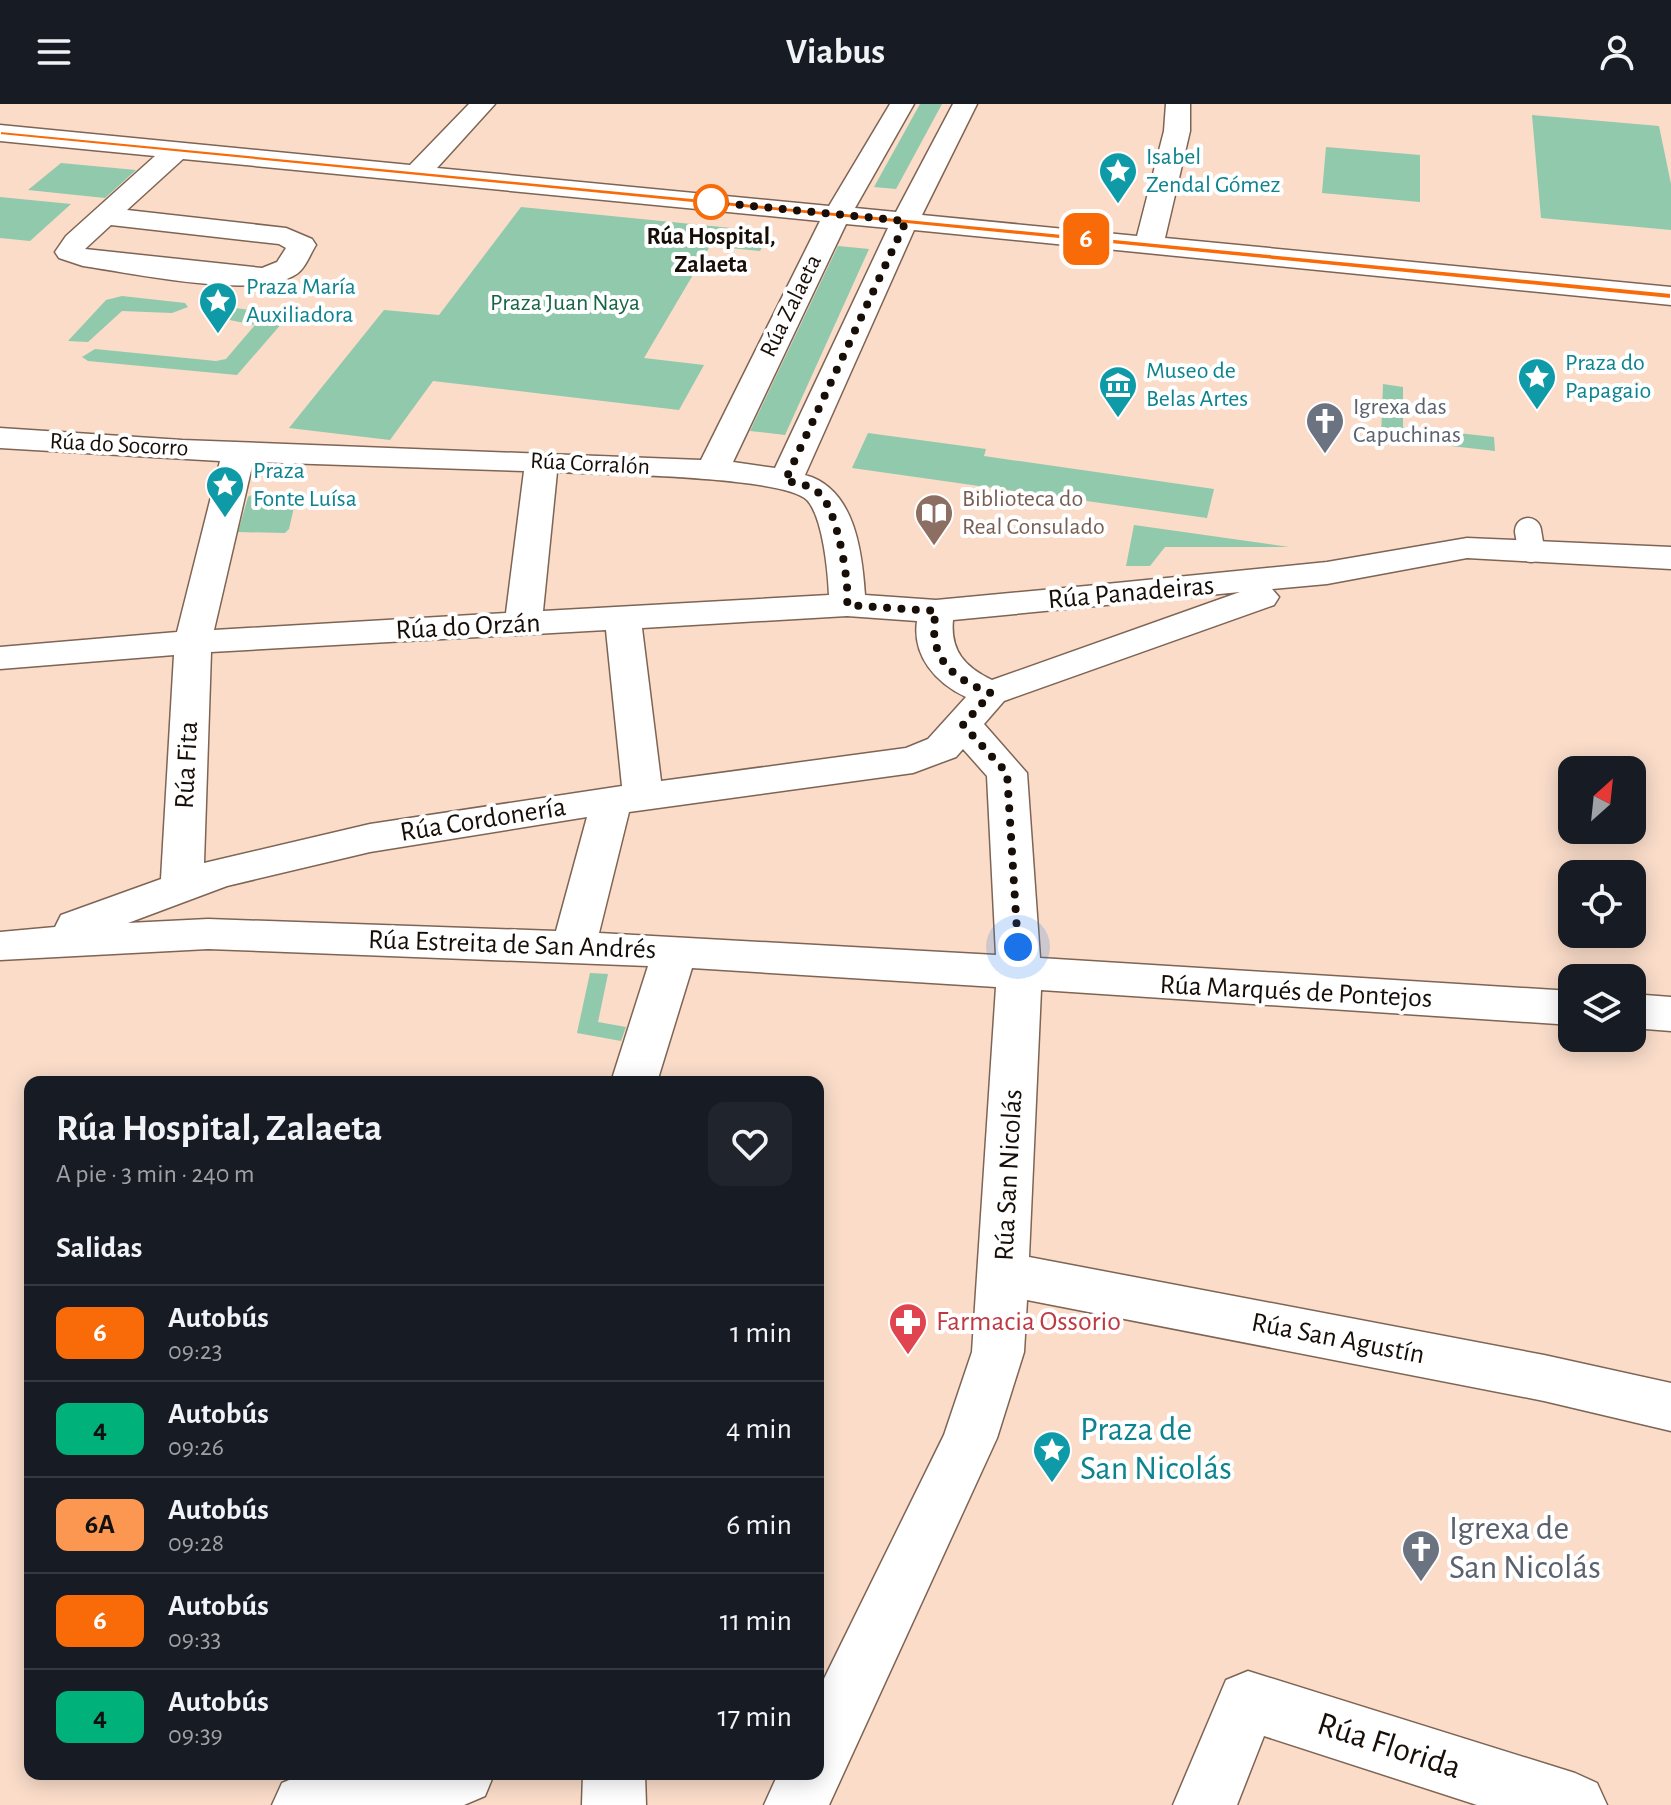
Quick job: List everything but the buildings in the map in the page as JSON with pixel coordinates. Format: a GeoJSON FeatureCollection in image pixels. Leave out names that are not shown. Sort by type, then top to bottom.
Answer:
{"type":"FeatureCollection","features":[{"type":"Feature","properties":{"kind":"street"},"geometry":{"type":"LineString","coordinates":[[416,174],[483,104]]}},
{"type":"Feature","properties":{"kind":"street","name":"Rúa Zalaeta"},"geometry":{"type":"LineString","coordinates":[[712,471],[837,215],[902,104]]}},
{"type":"Feature","properties":{"kind":"street"},"geometry":{"type":"LineString","coordinates":[[785,481],[906,221],[965,104]]}},
{"type":"Feature","properties":{"kind":"street"},"geometry":{"type":"LineString","coordinates":[[1149,245],[1177,131],[1178,104]]}},
{"type":"Feature","properties":{"kind":"street"},"geometry":{"type":"LineString","coordinates":[[1,133],[1671,296]]}},
{"type":"Feature","properties":{"kind":"street"},"geometry":{"type":"LineString","coordinates":[[107,216],[286,236],[302,245],[288,268],[266,277],[237,277],[107,261],[69,252],[107,216],[177,150]]}},
{"type":"Feature","properties":{"kind":"street","name":"Rúa do Socorro"},"geometry":{"type":"LineString","coordinates":[[0,438],[239,452]]}},
{"type":"Feature","properties":{"kind":"street","name":"Rúa Corralón"},"geometry":{"type":"LineString","coordinates":[[239,452],[542,461],[712,471],[805,485],[827,501],[849,588],[847,605]]}},
{"type":"Feature","properties":{"kind":"street","name":"Rúa Fita"},"geometry":{"type":"LineString","coordinates":[[182,888],[193,642],[239,452]]}},
{"type":"Feature","properties":{"kind":"street"},"geometry":{"type":"LineString","coordinates":[[523,625],[542,461]]}},
{"type":"Feature","properties":{"kind":"street","name":"Rúa Panadeiras"},"geometry":{"type":"LineString","coordinates":[[936,611],[1327,573],[1529,540],[1671,558]]}},
{"type":"Feature","properties":{"kind":"street","name":"Rúa Panadeiras"},"geometry":{"type":"LineString","coordinates":[[991,693],[1327,573]]}},
{"type":"Feature","properties":{"kind":"street"},"geometry":{"type":"LineString","coordinates":[[1062,599],[1087,609],[1102,628],[1103,639],[1092,656]]}},
{"type":"Feature","properties":{"kind":"street","name":"Rúa do Orzán"},"geometry":{"type":"LineString","coordinates":[[0,658],[193,642],[847,605],[936,611]]}},
{"type":"Feature","properties":{"kind":"street"},"geometry":{"type":"LineString","coordinates":[[936,611],[932,630],[939,657],[963,683],[991,693],[963,725]]}},
{"type":"Feature","properties":{"kind":"street"},"geometry":{"type":"LineString","coordinates":[[573,948],[628,799],[623,618]]}},
{"type":"Feature","properties":{"kind":"street","name":"Rúa Cordonería"},"geometry":{"type":"LineString","coordinates":[[2,947],[118,912],[217,874],[370,838],[913,760],[942,748],[963,725]]}},
{"type":"Feature","properties":{"kind":"street","name":"Rúa San Nicolás"},"geometry":{"type":"LineString","coordinates":[[824,1745],[970,1438],[998,1352],[1019,975],[1007,773],[963,725]]}},
{"type":"Feature","properties":{"kind":"street","name":"Rúa Estreita de San Andrés"},"geometry":{"type":"LineString","coordinates":[[2,947],[208,934],[675,951],[1019,975]]}},
{"type":"Feature","properties":{"kind":"street"},"geometry":{"type":"LineString","coordinates":[[636,1076],[675,951]]}},
{"type":"Feature","properties":{"kind":"street","name":"Rúa Marqués de Pontejos"},"geometry":{"type":"LineString","coordinates":[[1019,975],[1558,1007]]}},
{"type":"Feature","properties":{"kind":"street"},"geometry":{"type":"LineString","coordinates":[[1646,1012],[1671,1014]]}},
{"type":"Feature","properties":{"kind":"street","name":"Rúa San Agustín"},"geometry":{"type":"LineString","coordinates":[[1004,1274],[1544,1378],[1671,1407]]}},
{"type":"Feature","properties":{"kind":"street","name":"Rúa Florida"},"geometry":{"type":"LineString","coordinates":[[1205,1805],[1248,1701],[1575,1805]]}},
{"type":"Feature","properties":{"kind":"street"},"geometry":{"type":"LineString","coordinates":[[304,1805],[432,1780]]}},
{"type":"Feature","properties":{"kind":"street"},"geometry":{"type":"LineString","coordinates":[[614,1780],[614,1805]]}},
{"type":"Feature","properties":{"kind":"street"},"geometry":{"type":"LineString","coordinates":[[796,1805],[808,1780]]}},
{"type":"Feature","properties":{"kind":"green space"},"geometry":{"type":"Polygon","coordinates":[[[920,104],[942,104],[896,189],[874,187],[920,104]]]}},
{"type":"Feature","properties":{"kind":"green space"},"geometry":{"type":"Polygon","coordinates":[[[1532,115],[1659,126],[1671,184],[1671,230],[1541,218],[1532,115]]]}},
{"type":"Feature","properties":{"kind":"green space"},"geometry":{"type":"Polygon","coordinates":[[[1326,147],[1420,155],[1420,202],[1322,193],[1326,147]]]}},
{"type":"Feature","properties":{"kind":"green space"},"geometry":{"type":"Polygon","coordinates":[[[61,163],[136,170],[105,198],[28,190],[61,163]]]}},
{"type":"Feature","properties":{"kind":"green space"},"geometry":{"type":"Polygon","coordinates":[[[0,197],[71,204],[30,241],[0,238],[0,197]]]}},
{"type":"Feature","properties":{"kind":"green space","name":"Praza Juan Naya"},"geometry":{"type":"Polygon","coordinates":[[[521,207],[771,232],[760,251],[710,246],[644,358],[704,365],[679,410],[433,381],[390,440],[289,428],[384,310],[439,315],[521,207]]]}},
{"type":"Feature","properties":{"kind":"green space"},"geometry":{"type":"Polygon","coordinates":[[[838,246],[869,249],[785,435],[750,431],[838,246]]]}},
{"type":"Feature","properties":{"kind":"green space"},"geometry":{"type":"Polygon","coordinates":[[[122,296],[185,303],[188,307],[172,313],[122,311],[88,342],[68,341],[106,300],[122,296]]]}},
{"type":"Feature","properties":{"kind":"green space"},"geometry":{"type":"Polygon","coordinates":[[[219,306],[289,315],[237,375],[88,361],[82,357],[95,349],[216,361],[226,359],[255,325],[204,315],[209,308],[219,306]]]}},
{"type":"Feature","properties":{"kind":"green space"},"geometry":{"type":"Polygon","coordinates":[[[1383,384],[1403,387],[1403,427],[1494,437],[1495,451],[1381,438],[1383,384]]]}},
{"type":"Feature","properties":{"kind":"green space"},"geometry":{"type":"Polygon","coordinates":[[[868,433],[986,449],[984,456],[1214,489],[1207,518],[852,468],[868,433]]]}},
{"type":"Feature","properties":{"kind":"green space"},"geometry":{"type":"Polygon","coordinates":[[[253,494],[297,494],[289,529],[285,533],[238,532],[248,497],[253,494]]]}},
{"type":"Feature","properties":{"kind":"green space"},"geometry":{"type":"Polygon","coordinates":[[[1134,525],[1289,547],[1165,547],[1150,566],[1126,566],[1134,525]]]}},
{"type":"Feature","properties":{"kind":"green space"},"geometry":{"type":"Polygon","coordinates":[[[590,973],[608,974],[598,1022],[626,1027],[621,1041],[577,1033],[590,973]]]}},
{"type":"Feature","properties":{"kind":"bus line","name":"6"},"geometry":{"type":"LineString","coordinates":[[0,133],[1671,296]]}},
{"type":"Feature","properties":{"kind":"place","name":"Rúa Hospital, Zalaeta"},"geometry":{"type":"Point","coordinates":[711,202]}},
{"type":"Feature","properties":{"kind":"place","name":"Isabel Zendal Gómez"},"geometry":{"type":"Point","coordinates":[1118,205]}},
{"type":"Feature","properties":{"kind":"place","name":"Praza María Auxiliadora"},"geometry":{"type":"Point","coordinates":[218,335]}},
{"type":"Feature","properties":{"kind":"place","name":"Praza do Papagaio"},"geometry":{"type":"Point","coordinates":[1537,411]}},
{"type":"Feature","properties":{"kind":"place","name":"Museo de Belas Artes"},"geometry":{"type":"Point","coordinates":[1118,419]}},
{"type":"Feature","properties":{"kind":"place","name":"Igrexa das Capuchinas"},"geometry":{"type":"Point","coordinates":[1325,455]}},
{"type":"Feature","properties":{"kind":"place","name":"Praza Fonte Luísa"},"geometry":{"type":"Point","coordinates":[225,519]}},
{"type":"Feature","properties":{"kind":"place","name":"Biblioteca do Real Consulado"},"geometry":{"type":"Point","coordinates":[934,547]}},
{"type":"Feature","properties":{"kind":"place","name":"Farmacia Ossorio"},"geometry":{"type":"Point","coordinates":[908,1356]}},
{"type":"Feature","properties":{"kind":"place","name":"Praza de San Nicolás"},"geometry":{"type":"Point","coordinates":[1052,1484]}},
{"type":"Feature","properties":{"kind":"place","name":"Igrexa de San Nicolás"},"geometry":{"type":"Point","coordinates":[1421,1583]}},
{"type":"Feature","properties":{"kind":"route"},"geometry":{"type":"LineString","coordinates":[[711,202],[906,221],[785,481],[805,485],[827,501],[849,588],[847,605],[936,611],[932,630],[939,657],[963,683],[991,693],[963,725],[1007,773],[1018,947]]}}]}
